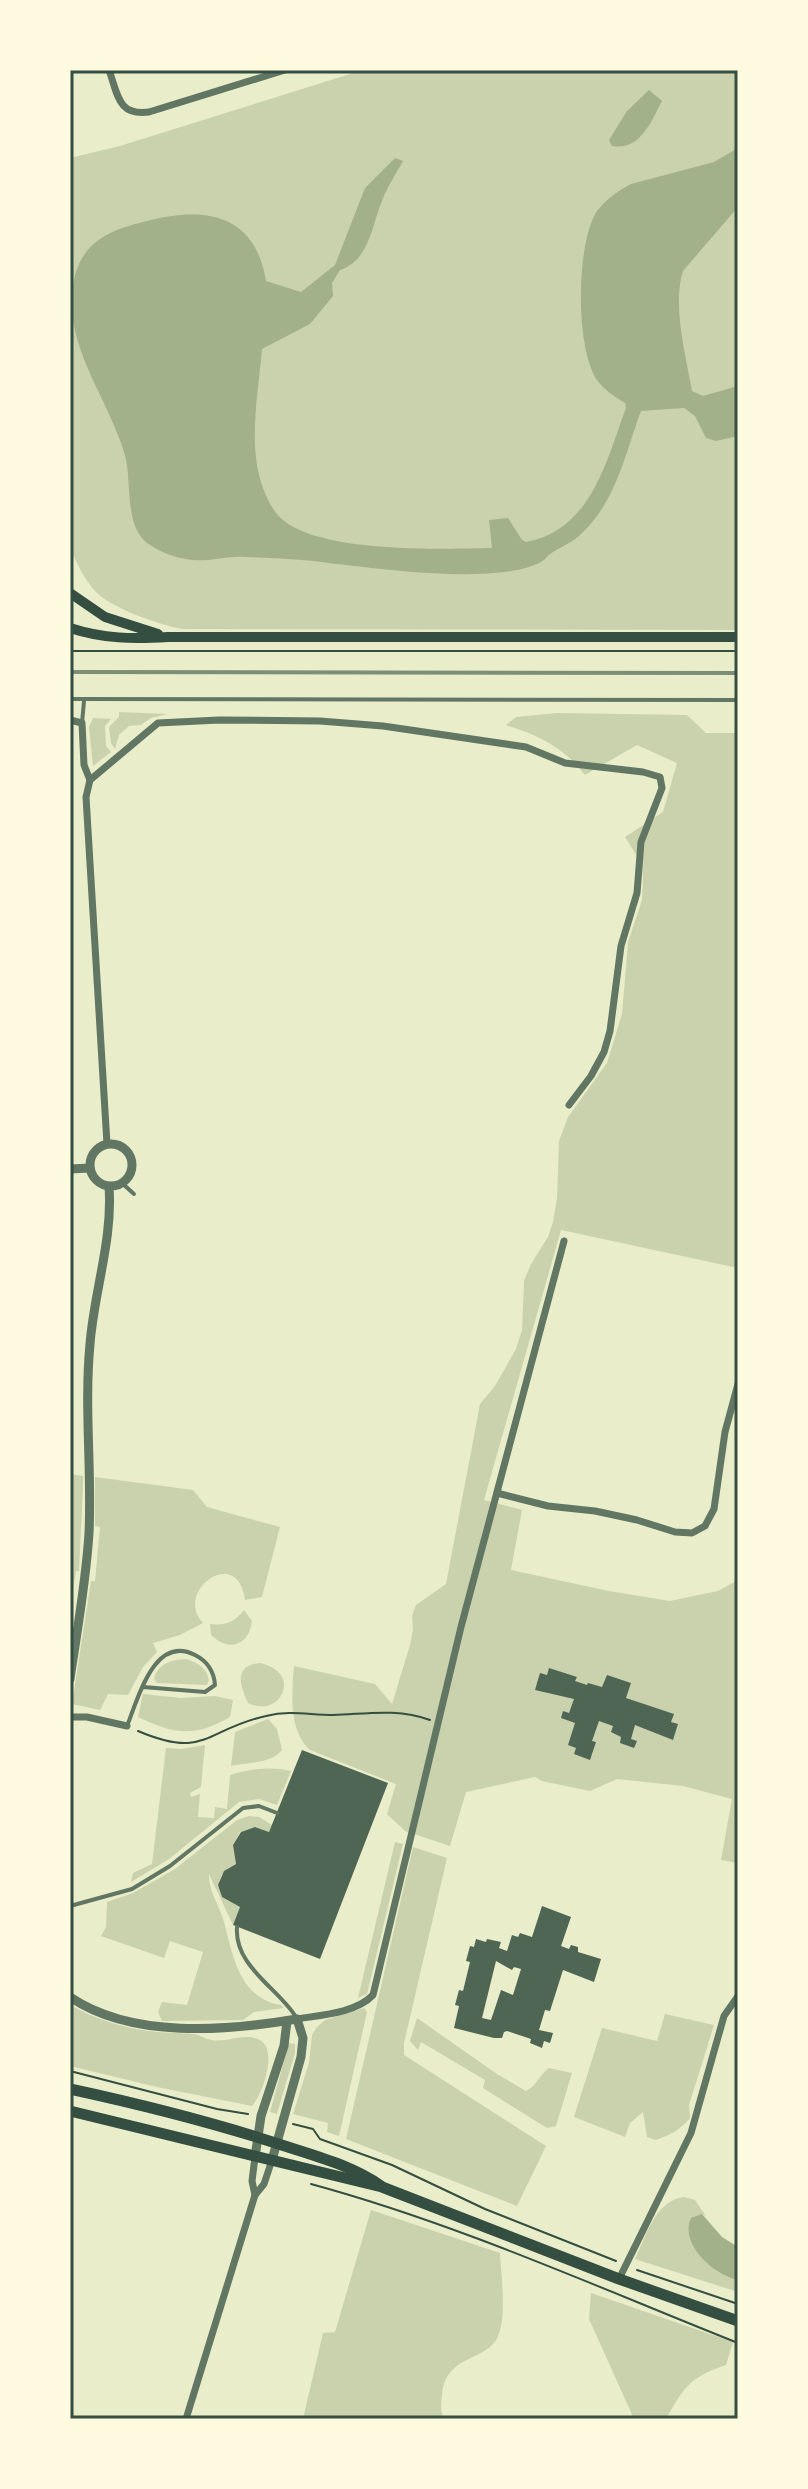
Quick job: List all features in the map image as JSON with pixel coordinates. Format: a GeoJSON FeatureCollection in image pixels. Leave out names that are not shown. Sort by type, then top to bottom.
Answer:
{"type":"FeatureCollection","features":[{"type":"Feature","properties":{"kind":"main road"},"geometry":{"type":"LineString","coordinates":[[70,593],[105,617],[168,637]]}},
{"type":"Feature","properties":{"kind":"main road"},"geometry":{"type":"LineString","coordinates":[[70,628],[98,637],[127,640],[168,637],[738,637]]}},
{"type":"Feature","properties":{"kind":"main road"},"geometry":{"type":"LineString","coordinates":[[70,2089],[258,2137],[367,2176],[382,2187]]}},
{"type":"Feature","properties":{"kind":"main road"},"geometry":{"type":"LineString","coordinates":[[70,2111],[382,2187],[619,2279],[738,2321]]}},
{"type":"Feature","properties":{"kind":"street"},"geometry":{"type":"LineString","coordinates":[[109,70],[122,106],[134,114],[285,70]]}},
{"type":"Feature","properties":{"kind":"street"},"geometry":{"type":"LineString","coordinates":[[70,720],[82,723],[84,765],[90,780],[86,797],[107,1144]]}},
{"type":"Feature","properties":{"kind":"street"},"geometry":{"type":"LineString","coordinates":[[90,780],[158,723],[219,720],[320,721],[383,726],[526,747],[565,763],[643,772],[660,777],[662,788],[641,842],[637,893],[621,946],[610,1031],[604,1052],[591,1076],[569,1105]]}},
{"type":"Feature","properties":{"kind":"street"},"geometry":{"type":"LineString","coordinates":[[107,1144],[123,1147],[132,1160],[131,1173],[123,1184],[109,1187],[96,1180],[90,1168],[94,1153],[107,1144]]}},
{"type":"Feature","properties":{"kind":"street"},"geometry":{"type":"LineString","coordinates":[[70,1169],[90,1168]]}},
{"type":"Feature","properties":{"kind":"street"},"geometry":{"type":"LineString","coordinates":[[70,1679],[89,1534],[87,1402],[90,1345],[105,1245],[109,1187]]}},
{"type":"Feature","properties":{"kind":"street"},"geometry":{"type":"LineString","coordinates":[[70,1997],[119,2020],[159,2027],[231,2026],[292,2020],[341,2011],[373,1995],[497,1493],[564,1241]]}},
{"type":"Feature","properties":{"kind":"street"},"geometry":{"type":"LineString","coordinates":[[497,1493],[548,1506],[595,1511],[675,1532],[692,1533],[705,1526],[714,1509],[725,1432],[738,1384]]}},
{"type":"Feature","properties":{"kind":"street"},"geometry":{"type":"LineString","coordinates":[[70,1717],[87,1717],[127,1726]]}},
{"type":"Feature","properties":{"kind":"street"},"geometry":{"type":"LineString","coordinates":[[619,2279],[691,2133],[724,2016],[738,1996]]}},
{"type":"Feature","properties":{"kind":"street"},"geometry":{"type":"LineString","coordinates":[[255,2195],[252,2181],[261,2116],[292,2020]]}},
{"type":"Feature","properties":{"kind":"street"},"geometry":{"type":"LineString","coordinates":[[186,2419],[255,2195],[264,2184],[272,2160],[301,2057],[303,2038],[292,2020]]}},
{"type":"Feature","properties":{"kind":"lane"},"geometry":{"type":"LineString","coordinates":[[70,699],[738,700]]}},
{"type":"Feature","properties":{"kind":"lane"},"geometry":{"type":"LineString","coordinates":[[82,723],[84,700]]}},
{"type":"Feature","properties":{"kind":"lane"},"geometry":{"type":"LineString","coordinates":[[123,1184],[134,1194]]}},
{"type":"Feature","properties":{"kind":"lane"},"geometry":{"type":"LineString","coordinates":[[127,1726],[143,1687],[160,1659],[177,1651],[192,1653],[204,1660],[214,1675],[215,1685],[205,1692],[143,1687]]}},
{"type":"Feature","properties":{"kind":"lane"},"geometry":{"type":"LineString","coordinates":[[70,1906],[132,1889],[170,1866],[243,1808],[259,1806],[277,1813]]}},
{"type":"Feature","properties":{"kind":"lane"},"geometry":{"type":"LineString","coordinates":[[237,1927],[240,1949],[251,1968],[280,1995],[292,2020]]}},
{"type":"Feature","properties":{"kind":"path"},"geometry":{"type":"LineString","coordinates":[[70,651],[738,651]]}},
{"type":"Feature","properties":{"kind":"path"},"geometry":{"type":"LineString","coordinates":[[127,1726],[161,1741],[185,1744],[209,1739],[264,1716],[300,1711],[331,1715],[388,1710],[415,1714],[439,1723]]}},
{"type":"Feature","properties":{"kind":"path"},"geometry":{"type":"LineString","coordinates":[[70,2071],[226,2111],[261,2116]]}},
{"type":"Feature","properties":{"kind":"path"},"geometry":{"type":"LineString","coordinates":[[283,2122],[313,2129],[320,2139],[392,2165],[485,2209],[683,2288],[738,2304]]}},
{"type":"Feature","properties":{"kind":"path"},"geometry":{"type":"LineString","coordinates":[[306,2182],[376,2201],[738,2343]]}},
{"type":"Feature","properties":{"kind":"shaded area"},"geometry":{"type":"Polygon","coordinates":[[[363,70],[738,70],[738,630],[182,629],[124,610],[103,598],[88,583],[70,549],[70,158],[120,146],[363,70]]]}},
{"type":"Feature","properties":{"kind":"shaded area"},"geometry":{"type":"Polygon","coordinates":[[[649,90],[662,101],[649,126],[630,144],[612,146],[609,140],[627,111],[649,90]]]}},
{"type":"Feature","properties":{"kind":"shaded area"},"geometry":{"type":"Polygon","coordinates":[[[738,148],[738,207],[683,271],[679,299],[681,331],[692,391],[703,396],[738,386],[738,436],[716,441],[706,438],[695,416],[684,408],[641,411],[618,477],[593,521],[577,537],[542,561],[520,569],[462,574],[396,571],[271,558],[192,560],[163,552],[139,535],[132,513],[124,452],[87,366],[73,322],[75,275],[86,252],[102,238],[123,228],[169,217],[208,216],[224,220],[251,241],[266,281],[301,292],[335,265],[365,188],[395,158],[403,161],[384,196],[363,251],[350,265],[340,270],[332,283],[333,296],[310,324],[262,349],[255,422],[258,472],[273,509],[283,520],[301,531],[353,544],[383,547],[492,548],[489,520],[508,518],[526,542],[548,535],[566,524],[581,509],[603,471],[626,408],[625,403],[597,380],[585,344],[582,270],[590,226],[597,211],[612,196],[631,184],[714,162],[738,148]]]}},
{"type":"Feature","properties":{"kind":"shaded area"},"geometry":{"type":"Polygon","coordinates":[[[119,712],[168,714],[151,718],[141,725],[129,726],[119,735],[115,749],[109,727],[119,717],[119,712]]]}},
{"type":"Feature","properties":{"kind":"shaded area"},"geometry":{"type":"Polygon","coordinates":[[[557,713],[687,715],[706,733],[738,733],[738,1268],[561,1230],[484,1500],[522,1510],[511,1570],[670,1601],[718,1591],[738,1580],[738,1863],[721,1860],[732,1799],[683,1786],[617,1779],[590,1791],[535,1777],[466,1792],[450,1846],[405,1831],[387,1814],[396,1784],[310,1750],[295,1722],[292,1699],[294,1666],[375,1684],[392,1704],[410,1645],[416,1605],[446,1584],[480,1404],[495,1386],[516,1349],[522,1330],[524,1281],[553,1222],[559,1141],[568,1117],[607,1063],[622,1014],[628,942],[642,900],[643,877],[642,864],[625,837],[663,812],[677,763],[637,745],[585,775],[550,743],[506,725],[516,717],[557,713]]]}},
{"type":"Feature","properties":{"kind":"shaded area"},"geometry":{"type":"Polygon","coordinates":[[[93,718],[111,719],[105,726],[106,746],[111,752],[93,766],[89,727],[93,718]]]}},
{"type":"Feature","properties":{"kind":"shaded area"},"geometry":{"type":"Polygon","coordinates":[[[70,1474],[83,1476],[79,1571],[76,1571],[72,1595],[70,1594],[70,1474]]]}},
{"type":"Feature","properties":{"kind":"shaded area"},"geometry":{"type":"Polygon","coordinates":[[[95,1477],[193,1490],[207,1507],[280,1527],[262,1597],[245,1600],[240,1584],[231,1575],[221,1574],[210,1578],[196,1598],[196,1611],[203,1623],[180,1635],[153,1643],[157,1652],[143,1667],[128,1695],[108,1694],[100,1710],[72,1704],[91,1581],[95,1581],[100,1527],[95,1526],[95,1477]]]}},
{"type":"Feature","properties":{"kind":"shaded area"},"geometry":{"type":"Polygon","coordinates":[[[244,1610],[252,1621],[242,1641],[225,1644],[211,1635],[210,1624],[229,1622],[244,1610]]]}},
{"type":"Feature","properties":{"kind":"shaded area"},"geometry":{"type":"Polygon","coordinates":[[[186,1659],[204,1669],[209,1680],[207,1685],[157,1683],[154,1679],[166,1663],[186,1659]]]}},
{"type":"Feature","properties":{"kind":"shaded area"},"geometry":{"type":"Polygon","coordinates":[[[260,1663],[273,1668],[284,1684],[282,1693],[270,1705],[248,1703],[242,1689],[242,1672],[260,1663]]]}},
{"type":"Feature","properties":{"kind":"shaded area"},"geometry":{"type":"Polygon","coordinates":[[[143,1694],[181,1698],[215,1696],[233,1700],[230,1717],[205,1728],[184,1731],[162,1727],[138,1717],[143,1694]]]}},
{"type":"Feature","properties":{"kind":"shaded area"},"geometry":{"type":"Polygon","coordinates":[[[268,1719],[277,1729],[282,1750],[266,1760],[231,1766],[235,1732],[268,1719]]]}},
{"type":"Feature","properties":{"kind":"shaded area"},"geometry":{"type":"Polygon","coordinates":[[[205,1745],[201,1787],[190,1793],[191,1797],[200,1794],[198,1817],[214,1818],[215,1807],[227,1809],[230,1775],[253,1770],[291,1771],[277,1805],[259,1799],[239,1802],[169,1859],[131,1882],[133,1873],[152,1864],[166,1748],[205,1745]]]}},
{"type":"Feature","properties":{"kind":"shaded area"},"geometry":{"type":"Polygon","coordinates":[[[259,1817],[272,1825],[269,1832],[255,1827],[240,1832],[233,1845],[236,1864],[223,1873],[219,1886],[222,1897],[240,1907],[233,1925],[209,1874],[209,1880],[240,1974],[256,1994],[284,2008],[254,2012],[243,2020],[162,2021],[158,2012],[162,2002],[187,2005],[203,1952],[170,1941],[164,1958],[101,1936],[106,1927],[107,1902],[133,1893],[175,1869],[237,1820],[259,1817]]]}},
{"type":"Feature","properties":{"kind":"shaded area"},"geometry":{"type":"Polygon","coordinates":[[[395,1842],[403,1844],[367,1994],[358,1998],[395,1842]]]}},
{"type":"Feature","properties":{"kind":"shaded area"},"geometry":{"type":"Polygon","coordinates":[[[413,1847],[447,1858],[404,2043],[404,2055],[546,2146],[517,2206],[346,2139],[413,1847]]]}},
{"type":"Feature","properties":{"kind":"shaded area"},"geometry":{"type":"Polygon","coordinates":[[[70,2005],[134,2029],[194,2034],[218,2041],[248,2037],[260,2040],[268,2053],[268,2062],[260,2092],[252,2106],[70,2066],[70,2005]]]}},
{"type":"Feature","properties":{"kind":"shaded area"},"geometry":{"type":"Polygon","coordinates":[[[364,2008],[367,2012],[339,2136],[327,2132],[328,2123],[293,2114],[309,2063],[312,2035],[317,2027],[325,2020],[364,2008]]]}},
{"type":"Feature","properties":{"kind":"shaded area"},"geometry":{"type":"Polygon","coordinates":[[[665,2014],[714,2025],[689,2105],[690,2118],[674,2132],[656,2140],[647,2137],[643,2112],[630,2123],[625,2137],[574,2117],[602,2028],[657,2041],[665,2014]]]}},
{"type":"Feature","properties":{"kind":"shaded area"},"geometry":{"type":"Polygon","coordinates":[[[417,2018],[526,2091],[549,2068],[572,2073],[556,2126],[547,2128],[483,2088],[485,2080],[421,2042],[418,2050],[410,2041],[417,2018]]]}},
{"type":"Feature","properties":{"kind":"shaded area"},"geometry":{"type":"Polygon","coordinates":[[[289,2043],[295,2044],[295,2053],[277,2114],[270,2112],[289,2043]]]}},
{"type":"Feature","properties":{"kind":"shaded area"},"geometry":{"type":"Polygon","coordinates":[[[684,2197],[695,2200],[706,2216],[702,2214],[691,2241],[717,2270],[738,2280],[738,2292],[635,2259],[659,2212],[674,2200],[684,2197]]]}},
{"type":"Feature","properties":{"kind":"shaded area"},"geometry":{"type":"Polygon","coordinates":[[[371,2210],[500,2253],[503,2298],[500,2332],[490,2347],[450,2373],[442,2395],[444,2419],[303,2419],[323,2333],[335,2332],[371,2210]]]}},
{"type":"Feature","properties":{"kind":"shaded area"},"geometry":{"type":"Polygon","coordinates":[[[702,2214],[722,2237],[738,2247],[738,2280],[709,2265],[694,2248],[689,2228],[691,2218],[702,2214]]]}},
{"type":"Feature","properties":{"kind":"shaded area"},"geometry":{"type":"Polygon","coordinates":[[[591,2293],[733,2342],[726,2365],[689,2384],[666,2419],[634,2419],[589,2319],[591,2293]]]}},
{"type":"Feature","properties":{"kind":"building"},"geometry":{"type":"Polygon","coordinates":[[[549,1668],[577,1677],[575,1681],[587,1685],[602,1687],[607,1675],[631,1683],[626,1698],[674,1714],[671,1722],[678,1724],[673,1740],[635,1725],[631,1739],[637,1741],[634,1748],[620,1743],[621,1737],[611,1732],[613,1726],[599,1721],[590,1760],[574,1754],[576,1748],[568,1745],[575,1723],[561,1718],[563,1711],[569,1713],[574,1699],[535,1690],[540,1673],[547,1675],[549,1668]]]}},
{"type":"Feature","properties":{"kind":"building"},"geometry":{"type":"Polygon","coordinates":[[[302,1750],[388,1783],[320,1959],[233,1925],[240,1907],[222,1897],[218,1885],[224,1871],[236,1864],[233,1845],[241,1832],[255,1827],[269,1832],[302,1750]]]}},
{"type":"Feature","properties":{"kind":"building"},"geometry":{"type":"Polygon","coordinates":[[[542,1906],[571,1917],[561,1946],[569,1949],[571,1945],[578,1947],[578,1952],[601,1959],[594,1982],[563,1970],[550,2011],[545,2010],[539,2030],[553,2033],[550,2043],[544,2041],[542,2048],[530,2043],[531,2039],[507,2031],[502,2038],[494,2038],[454,2028],[459,2006],[455,2005],[459,1990],[463,1991],[470,1962],[466,1961],[470,1946],[474,1947],[476,1939],[501,1942],[499,1948],[507,1951],[512,1935],[518,1937],[520,1933],[532,1937],[542,1906]],[[496,1961],[482,2018],[491,2020],[501,1990],[513,1995],[521,1969],[514,1967],[512,1970],[496,1961]]]}},
{"type":"Feature","properties":{"kind":"railway"},"geometry":{"type":"LineString","coordinates":[[70,672],[738,673]]}}]}
